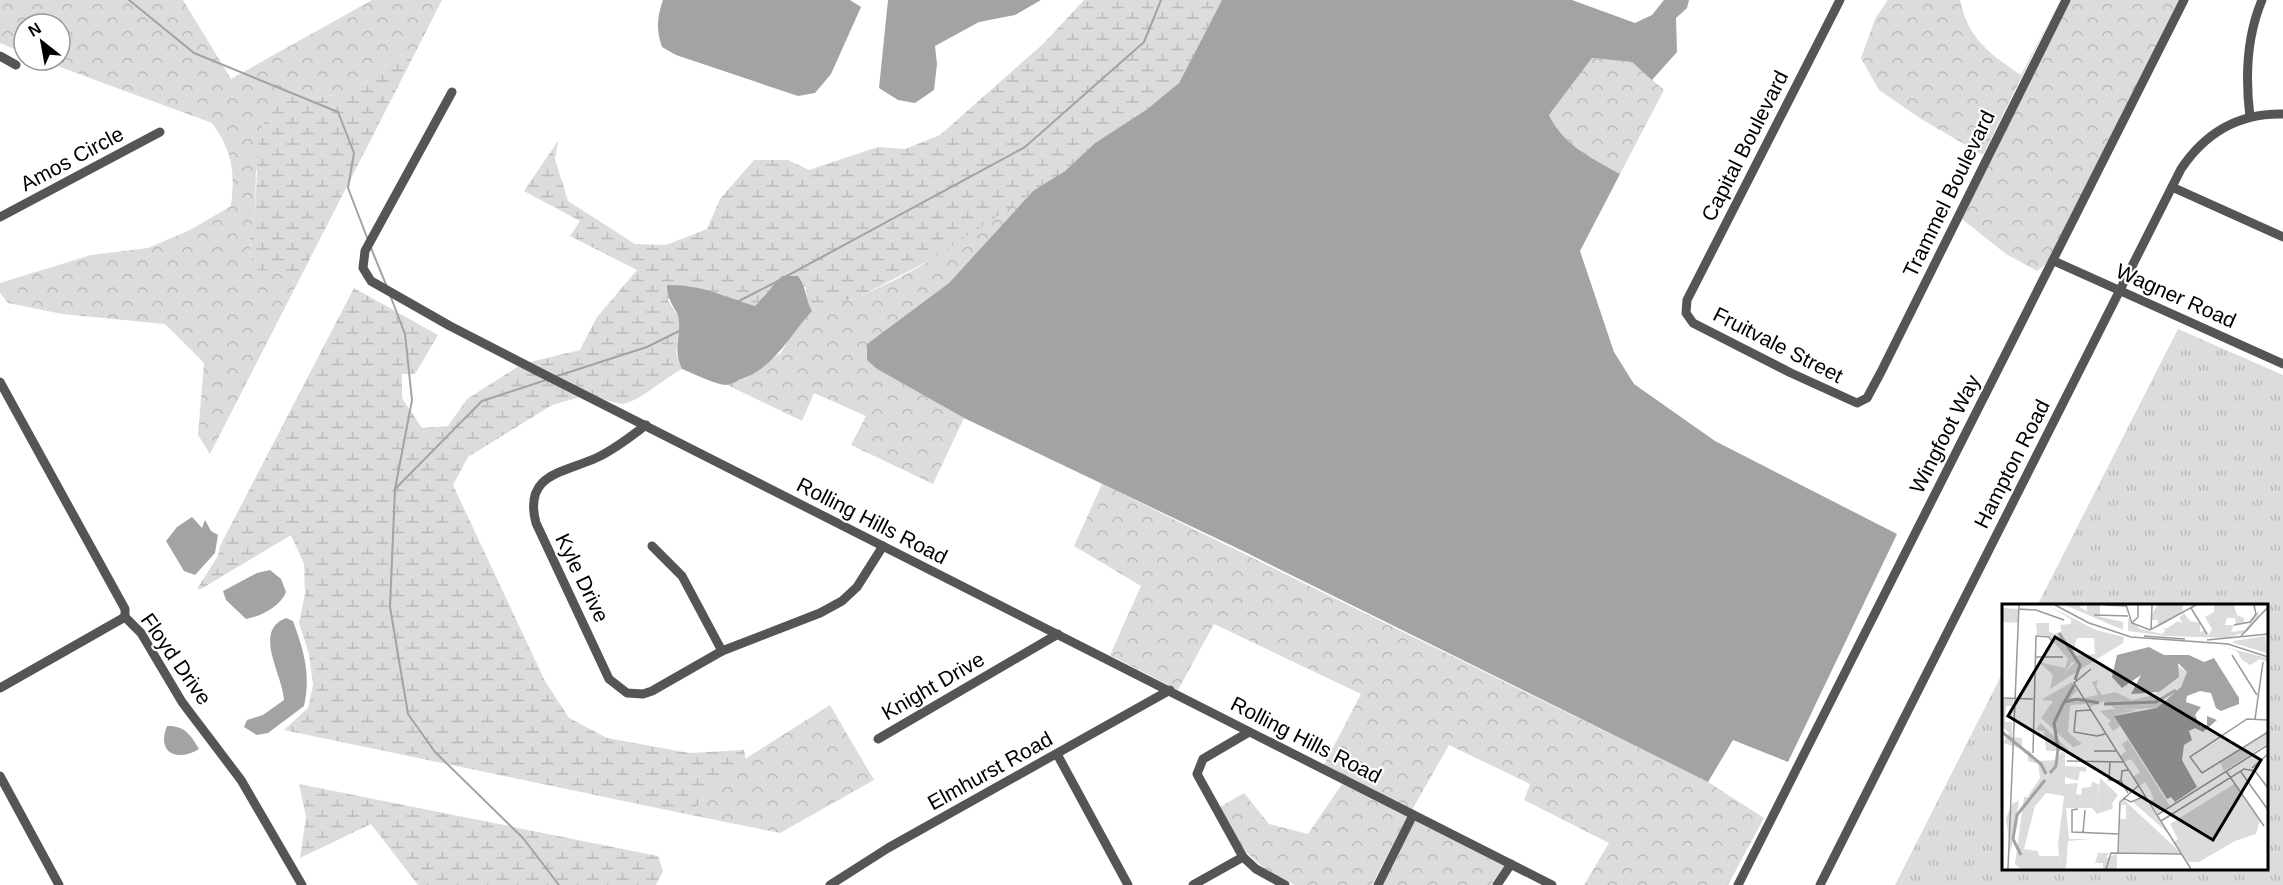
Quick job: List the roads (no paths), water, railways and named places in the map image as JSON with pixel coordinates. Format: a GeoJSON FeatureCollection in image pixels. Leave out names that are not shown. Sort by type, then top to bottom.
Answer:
{"type":"FeatureCollection","features":[{"type":"Feature","properties":{"kind":"street","name":"Capital Boulevard"},"geometry":{"type":"LineString","coordinates":[[1685,309],[1687,300],[1840,0]]}},
{"type":"Feature","properties":{"kind":"street","name":"Trammel Boulevard"},"geometry":{"type":"LineString","coordinates":[[1862,401],[1881,372],[2066,0]]}},
{"type":"Feature","properties":{"kind":"street","name":"Wingfoot Way"},"geometry":{"type":"LineString","coordinates":[[1738,885],[2184,0]]}},
{"type":"Feature","properties":{"kind":"street"},"geometry":{"type":"LineString","coordinates":[[2250,117],[2247,87],[2248,57],[2252,28],[2262,0]]}},
{"type":"Feature","properties":{"kind":"street","name":"Rolling Hills Road"},"geometry":{"type":"LineString","coordinates":[[452,92],[365,251],[362,261],[365,274],[380,287],[450,326],[1552,885]]}},
{"type":"Feature","properties":{"kind":"street","name":"Hampton Road"},"geometry":{"type":"LineString","coordinates":[[1820,885],[2119,290],[2190,155],[2201,143],[2224,127],[2250,117],[2283,114]]}},
{"type":"Feature","properties":{"kind":"street","name":"Amos Circle"},"geometry":{"type":"LineString","coordinates":[[0,217],[160,132]]}},
{"type":"Feature","properties":{"kind":"street"},"geometry":{"type":"LineString","coordinates":[[2172,187],[2283,237]]}},
{"type":"Feature","properties":{"kind":"street","name":"Wagner Road"},"geometry":{"type":"LineString","coordinates":[[2054,261],[2283,364]]}},
{"type":"Feature","properties":{"kind":"street","name":"Fruitvale Street"},"geometry":{"type":"LineString","coordinates":[[1685,309],[1689,318],[1703,328],[1851,403],[1862,401]]}},
{"type":"Feature","properties":{"kind":"street","name":"Floyd Drive"},"geometry":{"type":"LineString","coordinates":[[0,382],[125,609],[125,617],[141,633],[177,695],[241,780],[302,885]]}},
{"type":"Feature","properties":{"kind":"street","name":"Kyle Drive"},"geometry":{"type":"LineString","coordinates":[[646,425],[608,452],[558,471],[545,480],[534,501],[536,524],[609,679],[620,690],[636,694],[652,691],[722,651],[820,613],[842,601],[863,579],[883,546]]}},
{"type":"Feature","properties":{"kind":"street"},"geometry":{"type":"LineString","coordinates":[[652,546],[673,565],[687,583],[722,651]]}},
{"type":"Feature","properties":{"kind":"street"},"geometry":{"type":"LineString","coordinates":[[0,688],[125,617]]}},
{"type":"Feature","properties":{"kind":"street","name":"Knight Drive"},"geometry":{"type":"LineString","coordinates":[[878,739],[1058,634]]}},
{"type":"Feature","properties":{"kind":"street","name":"Elmhurst Road"},"geometry":{"type":"LineString","coordinates":[[830,885],[888,848],[1170,690]]}},
{"type":"Feature","properties":{"kind":"street"},"geometry":{"type":"LineString","coordinates":[[1249,732],[1203,759],[1197,774],[1243,857],[1256,869],[1285,885]]}},
{"type":"Feature","properties":{"kind":"street"},"geometry":{"type":"LineString","coordinates":[[1057,754],[1128,885]]}},
{"type":"Feature","properties":{"kind":"street"},"geometry":{"type":"LineString","coordinates":[[0,776],[59,885]]}},
{"type":"Feature","properties":{"kind":"street"},"geometry":{"type":"LineString","coordinates":[[1378,885],[1413,815]]}},
{"type":"Feature","properties":{"kind":"street"},"geometry":{"type":"LineString","coordinates":[[1193,885],[1243,857]]}},
{"type":"Feature","properties":{"kind":"street"},"geometry":{"type":"LineString","coordinates":[[1497,885],[1511,864]]}},
{"type":"Feature","properties":{"kind":"waterway"},"geometry":{"type":"LineString","coordinates":[[129,0],[194,53],[338,112],[354,153],[348,188],[368,240]]}},
{"type":"Feature","properties":{"kind":"waterway"},"geometry":{"type":"LineString","coordinates":[[785,277],[1025,147],[1144,42],[1161,0]]}},
{"type":"Feature","properties":{"kind":"waterway"},"geometry":{"type":"LineString","coordinates":[[371,248],[387,287]]}},
{"type":"Feature","properties":{"kind":"waterway"},"geometry":{"type":"LineString","coordinates":[[737,302],[780,280]]}},
{"type":"Feature","properties":{"kind":"waterway"},"geometry":{"type":"LineString","coordinates":[[390,295],[405,334],[412,400],[395,489]]}},
{"type":"Feature","properties":{"kind":"waterway"},"geometry":{"type":"LineString","coordinates":[[554,377],[647,347],[681,330]]}},
{"type":"Feature","properties":{"kind":"waterway"},"geometry":{"type":"LineString","coordinates":[[546,380],[482,401],[395,489],[390,607],[408,714],[435,752],[523,838],[559,885]]}}]}
